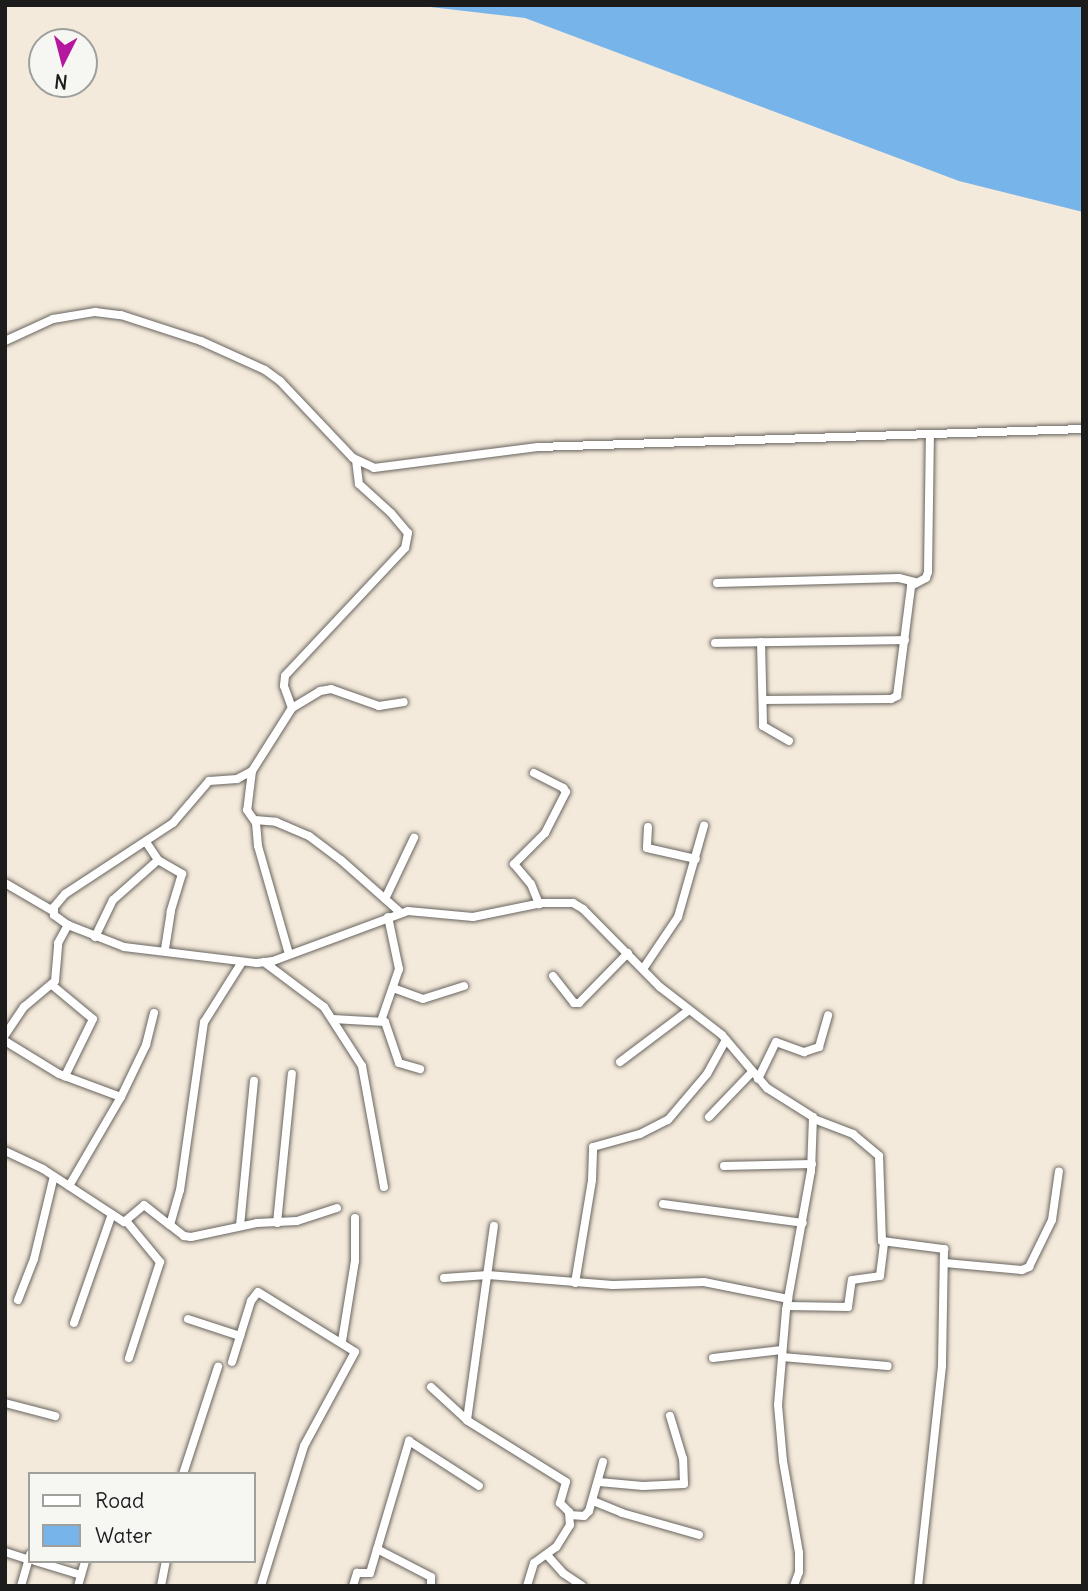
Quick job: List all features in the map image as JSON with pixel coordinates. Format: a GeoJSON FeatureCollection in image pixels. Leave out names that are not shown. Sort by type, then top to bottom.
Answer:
{"type":"FeatureCollection","features":[{"type":"Feature","properties":{"kind":"street"},"geometry":{"type":"LineString","coordinates":[[5,341],[52,319],[95,312],[121,314],[201,341],[265,369],[356,460],[381,468],[538,447],[1083,429]]}},
{"type":"Feature","properties":{"kind":"street"},"geometry":{"type":"LineString","coordinates":[[762,700],[894,698],[898,692],[911,586],[926,578],[928,570],[930,435]]}},
{"type":"Feature","properties":{"kind":"street"},"geometry":{"type":"LineString","coordinates":[[292,708],[284,686],[285,676],[320,636],[394,561],[408,541],[408,533],[398,520],[359,484],[356,460]]}},
{"type":"Feature","properties":{"kind":"street"},"geometry":{"type":"LineString","coordinates":[[717,583],[899,578],[915,582]]}},
{"type":"Feature","properties":{"kind":"street"},"geometry":{"type":"LineString","coordinates":[[715,643],[905,639]]}},
{"type":"Feature","properties":{"kind":"street"},"geometry":{"type":"LineString","coordinates":[[761,642],[765,728],[789,741]]}},
{"type":"Feature","properties":{"kind":"street"},"geometry":{"type":"LineString","coordinates":[[289,954],[258,846],[255,820],[247,806],[251,771],[292,708],[320,691],[331,689],[379,706],[404,702]]}},
{"type":"Feature","properties":{"kind":"street"},"geometry":{"type":"LineString","coordinates":[[53,911],[65,894],[146,842],[183,814],[209,781],[237,779],[251,771]]}},
{"type":"Feature","properties":{"kind":"street"},"geometry":{"type":"LineString","coordinates":[[534,773],[564,788],[566,792],[545,833],[514,864],[531,884],[538,904]]}},
{"type":"Feature","properties":{"kind":"street"},"geometry":{"type":"LineString","coordinates":[[255,820],[276,822],[309,836],[401,913]]}},
{"type":"Feature","properties":{"kind":"street"},"geometry":{"type":"LineString","coordinates":[[643,969],[678,916],[704,826]]}},
{"type":"Feature","properties":{"kind":"street"},"geometry":{"type":"LineString","coordinates":[[648,827],[647,848],[696,859]]}},
{"type":"Feature","properties":{"kind":"street"},"geometry":{"type":"LineString","coordinates":[[386,898],[414,838]]}},
{"type":"Feature","properties":{"kind":"street"},"geometry":{"type":"LineString","coordinates":[[146,842],[158,860],[182,874],[170,911],[164,950]]}},
{"type":"Feature","properties":{"kind":"street"},"geometry":{"type":"LineString","coordinates":[[95,937],[113,901],[158,860]]}},
{"type":"Feature","properties":{"kind":"street"},"geometry":{"type":"LineString","coordinates":[[5,883],[53,911],[57,918],[68,925],[124,947],[242,962],[264,962],[388,917],[417,910],[473,917],[538,904],[567,902],[576,905],[643,969],[726,1040],[755,1075],[781,1098],[814,1119],[853,1134],[879,1156],[884,1243],[880,1276],[852,1280],[848,1307],[788,1303],[704,1282],[649,1285],[575,1283],[488,1275],[444,1278]]}},
{"type":"Feature","properties":{"kind":"street"},"geometry":{"type":"LineString","coordinates":[[381,1021],[399,965],[388,917]]}},
{"type":"Feature","properties":{"kind":"street"},"geometry":{"type":"LineString","coordinates":[[5,1035],[24,1007],[52,985],[56,976],[58,943],[68,925]]}},
{"type":"Feature","properties":{"kind":"street"},"geometry":{"type":"LineString","coordinates":[[553,976],[574,1003],[579,1003],[628,953]]}},
{"type":"Feature","properties":{"kind":"street"},"geometry":{"type":"LineString","coordinates":[[170,1225],[180,1190],[204,1023],[242,962]]}},
{"type":"Feature","properties":{"kind":"street"},"geometry":{"type":"LineString","coordinates":[[264,962],[305,990],[333,1019],[364,1072],[384,1187]]}},
{"type":"Feature","properties":{"kind":"street"},"geometry":{"type":"LineString","coordinates":[[52,985],[93,1019],[65,1076]]}},
{"type":"Feature","properties":{"kind":"street"},"geometry":{"type":"LineString","coordinates":[[393,988],[423,999],[464,986]]}},
{"type":"Feature","properties":{"kind":"street"},"geometry":{"type":"LineString","coordinates":[[620,1062],[689,1010]]}},
{"type":"Feature","properties":{"kind":"street"},"geometry":{"type":"LineString","coordinates":[[69,1186],[121,1097],[146,1045],[154,1013]]}},
{"type":"Feature","properties":{"kind":"street"},"geometry":{"type":"LineString","coordinates":[[709,1117],[755,1075],[776,1042],[804,1052],[819,1047],[828,1015]]}},
{"type":"Feature","properties":{"kind":"street"},"geometry":{"type":"LineString","coordinates":[[333,1019],[381,1021],[387,1025],[399,1063],[420,1069]]}},
{"type":"Feature","properties":{"kind":"street"},"geometry":{"type":"LineString","coordinates":[[575,1283],[592,1180],[593,1147],[640,1134],[667,1120],[707,1074],[726,1040]]}},
{"type":"Feature","properties":{"kind":"street"},"geometry":{"type":"LineString","coordinates":[[5,1041],[65,1076],[121,1097]]}},
{"type":"Feature","properties":{"kind":"street"},"geometry":{"type":"LineString","coordinates":[[277,1223],[292,1074]]}},
{"type":"Feature","properties":{"kind":"street"},"geometry":{"type":"LineString","coordinates":[[240,1226],[254,1081]]}},
{"type":"Feature","properties":{"kind":"street"},"geometry":{"type":"LineString","coordinates":[[794,1586],[799,1572],[799,1553],[783,1461],[778,1405],[788,1303],[812,1164],[814,1119]]}},
{"type":"Feature","properties":{"kind":"street"},"geometry":{"type":"LineString","coordinates":[[5,1151],[54,1176],[127,1222],[160,1262],[129,1358]]}},
{"type":"Feature","properties":{"kind":"street"},"geometry":{"type":"LineString","coordinates":[[724,1166],[812,1164]]}},
{"type":"Feature","properties":{"kind":"street"},"geometry":{"type":"LineString","coordinates":[[945,1263],[1022,1270],[1029,1267],[1052,1220],[1059,1171]]}},
{"type":"Feature","properties":{"kind":"street"},"geometry":{"type":"LineString","coordinates":[[18,1300],[34,1259],[54,1176]]}},
{"type":"Feature","properties":{"kind":"street"},"geometry":{"type":"LineString","coordinates":[[663,1203],[728,1215],[803,1223]]}},
{"type":"Feature","properties":{"kind":"street"},"geometry":{"type":"LineString","coordinates":[[127,1222],[144,1205],[178,1233],[191,1237],[240,1226],[296,1221],[337,1208]]}},
{"type":"Feature","properties":{"kind":"street"},"geometry":{"type":"LineString","coordinates":[[74,1323],[112,1214]]}},
{"type":"Feature","properties":{"kind":"street"},"geometry":{"type":"LineString","coordinates":[[342,1341],[355,1261],[355,1218]]}},
{"type":"Feature","properties":{"kind":"street"},"geometry":{"type":"LineString","coordinates":[[467,1420],[494,1226]]}},
{"type":"Feature","properties":{"kind":"street"},"geometry":{"type":"LineString","coordinates":[[884,1243],[941,1247],[945,1263],[936,1435],[924,1516],[918,1586]]}},
{"type":"Feature","properties":{"kind":"street"},"geometry":{"type":"LineString","coordinates":[[232,1362],[251,1301],[258,1292],[342,1341],[354,1349],[355,1355],[304,1446],[261,1586]]}},
{"type":"Feature","properties":{"kind":"street"},"geometry":{"type":"LineString","coordinates":[[188,1319],[240,1335]]}},
{"type":"Feature","properties":{"kind":"street"},"geometry":{"type":"LineString","coordinates":[[713,1357],[782,1354],[888,1366]]}},
{"type":"Feature","properties":{"kind":"street"},"geometry":{"type":"LineString","coordinates":[[184,1472],[218,1367]]}},
{"type":"Feature","properties":{"kind":"street"},"geometry":{"type":"LineString","coordinates":[[432,1387],[467,1420],[565,1480],[560,1503],[570,1515],[570,1525],[564,1537],[547,1555],[534,1563],[527,1586]]}},
{"type":"Feature","properties":{"kind":"street"},"geometry":{"type":"LineString","coordinates":[[5,1403],[55,1416]]}},
{"type":"Feature","properties":{"kind":"street"},"geometry":{"type":"LineString","coordinates":[[599,1482],[636,1486],[684,1484],[683,1459],[670,1416]]}},
{"type":"Feature","properties":{"kind":"street"},"geometry":{"type":"LineString","coordinates":[[353,1586],[356,1573],[370,1573],[409,1441],[479,1486]]}},
{"type":"Feature","properties":{"kind":"street"},"geometry":{"type":"LineString","coordinates":[[570,1515],[584,1517],[593,1501],[603,1462]]}},
{"type":"Feature","properties":{"kind":"street"},"geometry":{"type":"LineString","coordinates":[[593,1501],[622,1513],[699,1535]]}},
{"type":"Feature","properties":{"kind":"street"},"geometry":{"type":"LineString","coordinates":[[377,1549],[430,1576],[431,1586]]}},
{"type":"Feature","properties":{"kind":"street"},"geometry":{"type":"LineString","coordinates":[[5,1552],[28,1558]]}},
{"type":"Feature","properties":{"kind":"street"},"geometry":{"type":"LineString","coordinates":[[547,1555],[563,1573],[582,1586]]}},
{"type":"Feature","properties":{"kind":"street"},"geometry":{"type":"LineString","coordinates":[[21,1586],[30,1563]]}},
{"type":"Feature","properties":{"kind":"street"},"geometry":{"type":"LineString","coordinates":[[44,1563],[81,1575]]}},
{"type":"Feature","properties":{"kind":"street"},"geometry":{"type":"LineString","coordinates":[[78,1586],[84,1563]]}},
{"type":"Feature","properties":{"kind":"street"},"geometry":{"type":"LineString","coordinates":[[161,1586],[166,1563]]}},
{"type":"Feature","properties":{"kind":"water"},"geometry":{"type":"Polygon","coordinates":[[[413,5],[1083,5],[1083,212],[959,181],[525,18],[413,5]]]}}]}
